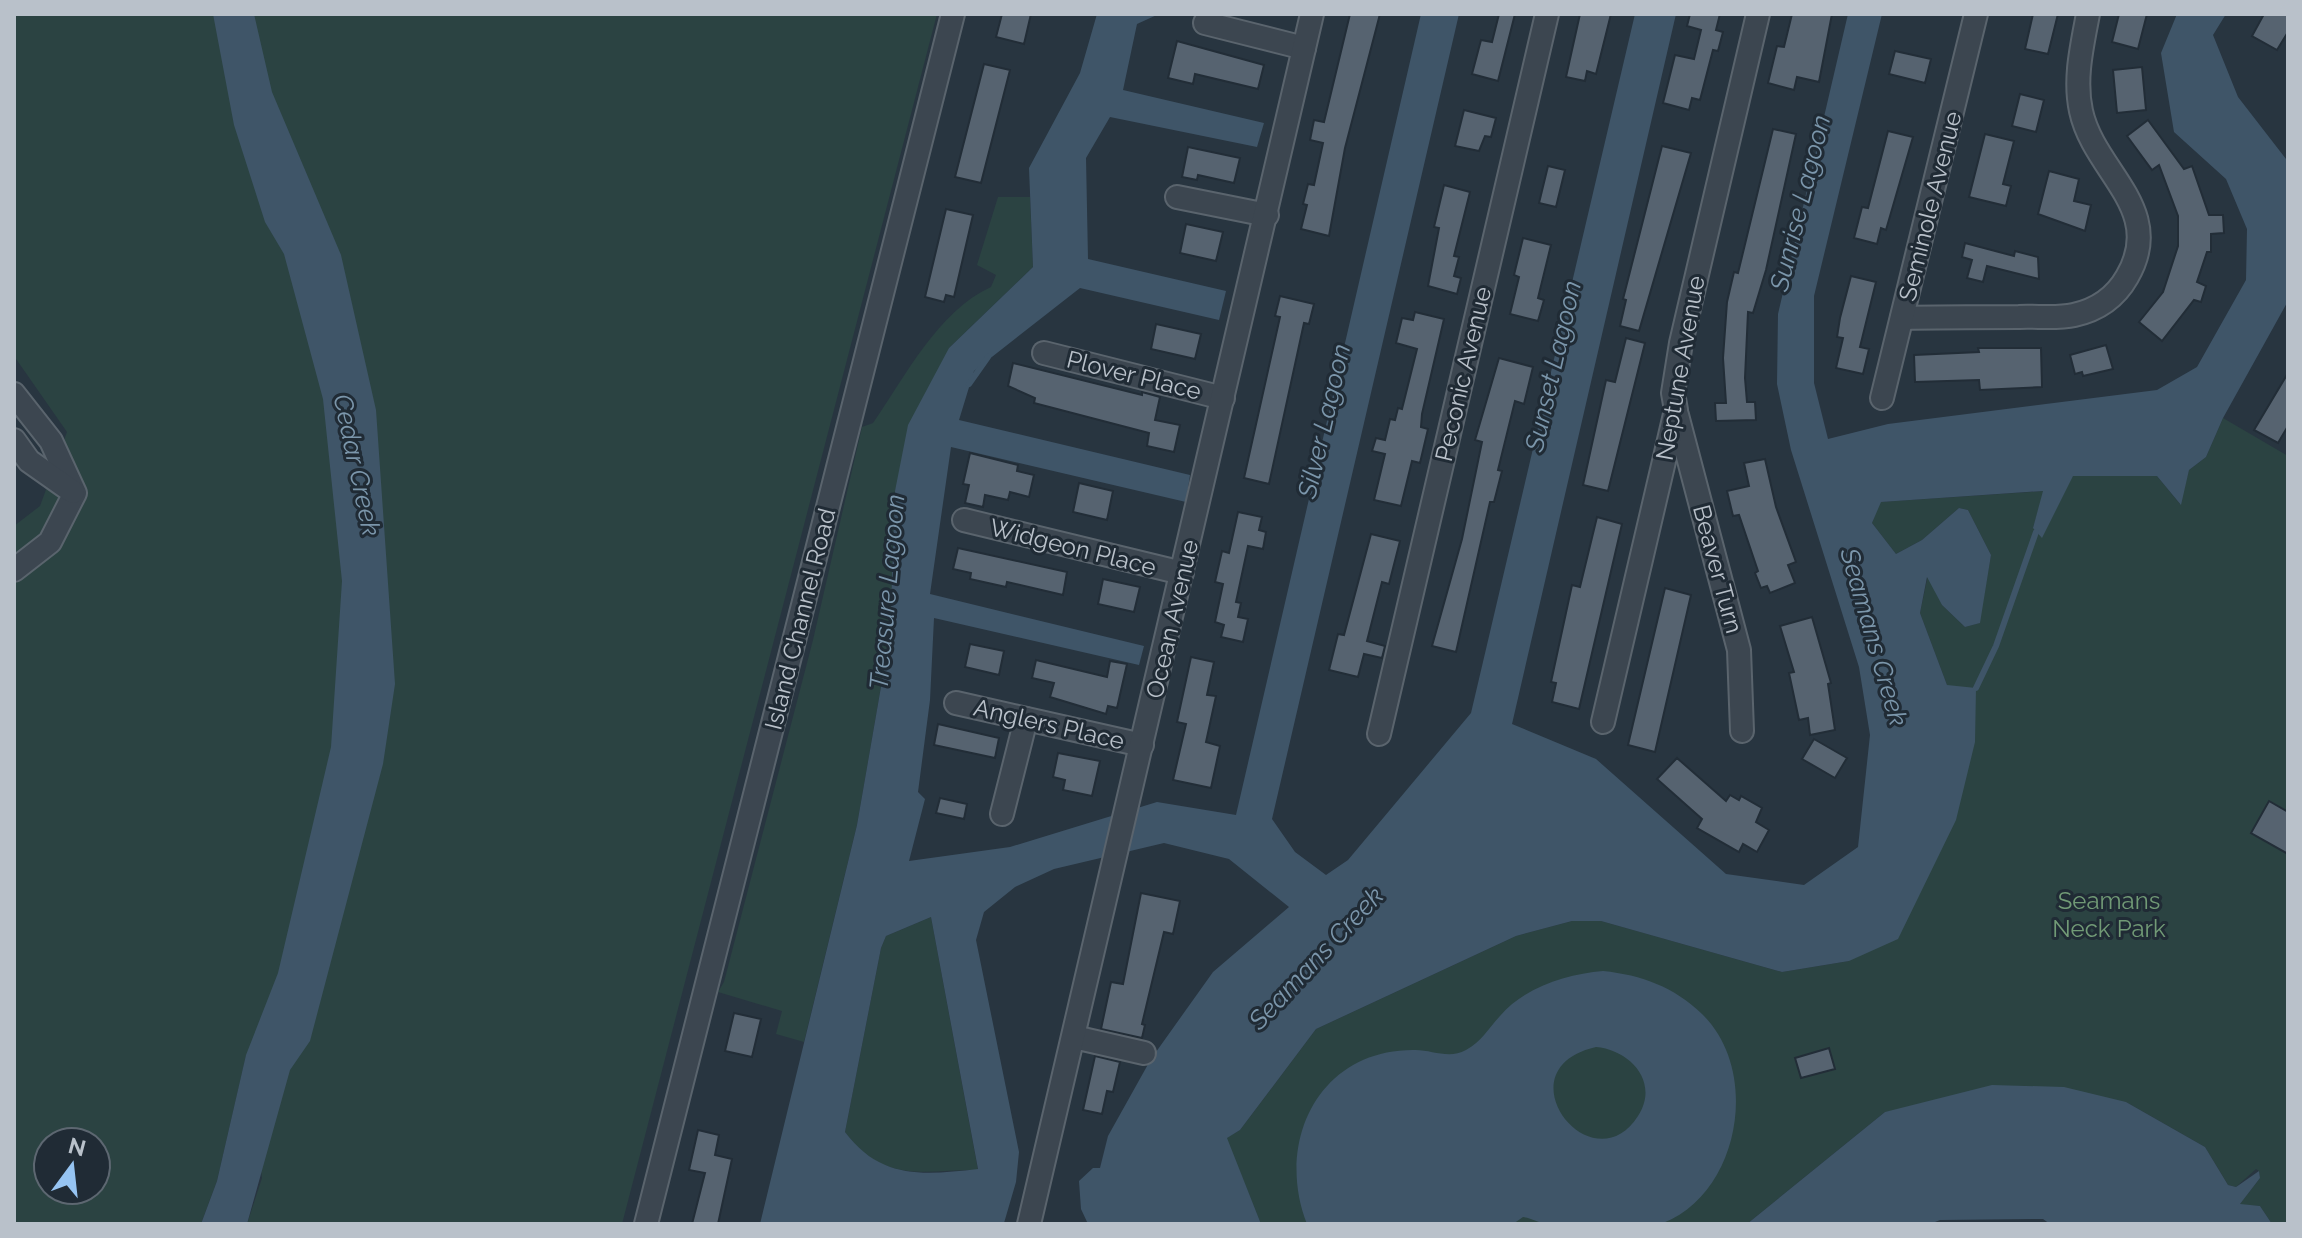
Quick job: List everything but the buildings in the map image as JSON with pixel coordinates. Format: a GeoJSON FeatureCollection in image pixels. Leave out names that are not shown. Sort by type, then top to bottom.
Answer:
{"type":"FeatureCollection","features":[{"type":"Feature","properties":{"kind":"street","name":"Island Channel Road"},"geometry":{"type":"LineString","coordinates":[[646,1224],[953,14]]}},
{"type":"Feature","properties":{"kind":"street","name":"Ocean Avenue"},"geometry":{"type":"LineString","coordinates":[[1029,1224],[1312,14]]}},
{"type":"Feature","properties":{"kind":"street","name":"Peconic Avenue"},"geometry":{"type":"LineString","coordinates":[[1379,734],[1547,14]]}},
{"type":"Feature","properties":{"kind":"street","name":"Neptune Avenue"},"geometry":{"type":"LineString","coordinates":[[1603,722],[1676,410],[1673,393],[1681,343],[1758,14]]}},
{"type":"Feature","properties":{"kind":"street","name":"Seminole Avenue"},"geometry":{"type":"LineString","coordinates":[[1882,398],[1976,14]]}},
{"type":"Feature","properties":{"kind":"street"},"geometry":{"type":"LineString","coordinates":[[1902,318],[2072,316],[2106,302],[2120,289],[2132,269],[2139,240],[2132,205],[2089,140],[2080,109],[2078,69],[2088,14]]}},
{"type":"Feature","properties":{"kind":"street"},"geometry":{"type":"LineString","coordinates":[[1205,23],[1304,48]]}},
{"type":"Feature","properties":{"kind":"street"},"geometry":{"type":"LineString","coordinates":[[1177,197],[1267,215]]}},
{"type":"Feature","properties":{"kind":"street","name":"Plover Place"},"geometry":{"type":"LineString","coordinates":[[1044,353],[1223,398]]}},
{"type":"Feature","properties":{"kind":"street"},"geometry":{"type":"LineString","coordinates":[[14,394],[51,441],[75,493]]}},
{"type":"Feature","properties":{"kind":"street","name":"Beaver Turn"},"geometry":{"type":"LineString","coordinates":[[1676,410],[1739,650],[1742,731]]}},
{"type":"Feature","properties":{"kind":"street"},"geometry":{"type":"LineString","coordinates":[[14,440],[29,461],[75,493]]}},
{"type":"Feature","properties":{"kind":"street"},"geometry":{"type":"LineString","coordinates":[[14,570],[50,542],[75,493]]}},
{"type":"Feature","properties":{"kind":"street","name":"Widgeon Place"},"geometry":{"type":"LineString","coordinates":[[964,520],[1182,573]]}},
{"type":"Feature","properties":{"kind":"street","name":"Anglers Place"},"geometry":{"type":"LineString","coordinates":[[956,703],[1142,745]]}},
{"type":"Feature","properties":{"kind":"street"},"geometry":{"type":"LineString","coordinates":[[1002,814],[1026,719]]}},
{"type":"Feature","properties":{"kind":"street"},"geometry":{"type":"LineString","coordinates":[[1074,1037],[1144,1053]]}},
{"type":"Feature","properties":{"kind":"green space"},"geometry":{"type":"Polygon","coordinates":[[[14,14],[937,14],[622,1224],[247,1224],[262,1178],[246,1056],[217,1181],[201,1224],[14,1224],[14,526],[40,506],[67,432],[14,356],[14,14]]]}},
{"type":"Feature","properties":{"kind":"green space"},"geometry":{"type":"Polygon","coordinates":[[[998,197],[1030,197],[1033,267],[949,348],[895,491],[890,635],[857,825],[804,1042],[776,1034],[782,1011],[718,992],[724,982],[813,640],[862,427],[873,423],[939,328],[972,298],[991,287],[996,275],[977,265],[998,197]]]}},
{"type":"Feature","properties":{"kind":"green space","name":"Seamans Neck Park"},"geometry":{"type":"Polygon","coordinates":[[[2223,418],[2288,456],[2288,1224],[2272,1224],[2260,1206],[2239,1205],[2260,1178],[2259,1171],[2256,1169],[2236,1187],[2228,1185],[2205,1147],[2126,1102],[1885,1112],[1747,1224],[1261,1224],[1226,1138],[1240,1130],[1316,1029],[1516,936],[1572,921],[1601,921],[1782,972],[1849,961],[1947,685],[1920,613],[1928,575],[1942,605],[1965,627],[1979,623],[1991,555],[1968,510],[1959,508],[1922,540],[1896,554],[1872,523],[1880,502],[2044,491],[2033,528],[2073,476],[2157,476],[2180,504],[2189,470],[2206,457],[2223,418]]]}},
{"type":"Feature","properties":{"kind":"green space"},"geometry":{"type":"Polygon","coordinates":[[[931,917],[978,1170],[921,1172],[889,1167],[859,1149],[845,1132],[881,948],[886,936],[931,917]]]}},
{"type":"Feature","properties":{"kind":"water","name":"Cedar Creek"},"geometry":{"type":"Polygon","coordinates":[[[213,14],[254,14],[272,92],[341,255],[376,410],[395,684],[383,764],[310,1041],[290,1070],[247,1224],[201,1224],[217,1181],[246,1055],[278,973],[331,747],[342,581],[323,399],[284,254],[265,222],[234,125],[213,14]]]}},
{"type":"Feature","properties":{"kind":"water"},"geometry":{"type":"Polygon","coordinates":[[[1097,14],[1159,14],[1137,24],[1123,90],[1264,123],[1257,147],[1110,117],[1086,158],[1088,259],[1226,291],[1219,320],[1080,288],[974,371],[959,420],[1190,475],[1186,502],[951,447],[930,594],[1144,646],[1139,665],[934,618],[930,700],[918,792],[925,799],[909,861],[1010,847],[1157,802],[1236,815],[1421,14],[1459,14],[1272,819],[1295,852],[1326,875],[1348,860],[1471,713],[1635,14],[1676,14],[1512,724],[1596,759],[1726,874],[1804,885],[1858,847],[1870,735],[1859,667],[1791,450],[1777,384],[1778,314],[1848,14],[1882,14],[1814,296],[1814,383],[1828,439],[1888,424],[2157,390],[2197,367],[2246,280],[2247,229],[2226,179],[2174,132],[2161,53],[2177,14],[2226,14],[2213,35],[2238,97],[2286,159],[2288,301],[2223,418],[2206,457],[2189,470],[2181,505],[2157,476],[2073,476],[2042,538],[2033,528],[2043,491],[1881,502],[1872,523],[1896,554],[1922,540],[1959,508],[1968,510],[1991,555],[1980,623],[1965,627],[1942,605],[1927,577],[1920,613],[1947,685],[1976,688],[1975,742],[1956,820],[1898,939],[1849,961],[1782,972],[1601,921],[1572,921],[1516,936],[1316,1029],[1240,1130],[1227,1138],[1261,1224],[1088,1224],[1081,1209],[1079,1181],[1093,1168],[1100,1168],[1108,1136],[1151,1059],[1213,972],[1289,907],[1229,859],[1164,843],[1054,869],[1015,887],[984,912],[976,940],[1019,1152],[1016,1182],[1004,1223],[760,1224],[857,825],[890,635],[895,491],[908,425],[949,348],[1033,267],[1029,168],[1080,73],[1097,14]],[[931,917],[886,936],[881,948],[845,1132],[873,1159],[905,1171],[922,1173],[978,1169],[931,917]]]}},
{"type":"Feature","properties":{"kind":"water"},"geometry":{"type":"Polygon","coordinates":[[[1603,971],[1631,976],[1657,984],[1680,996],[1702,1014],[1720,1038],[1732,1066],[1736,1097],[1734,1129],[1725,1159],[1710,1186],[1689,1208],[1663,1223],[1642,1226],[1555,1225],[1523,1217],[1513,1224],[1307,1224],[1298,1193],[1297,1163],[1301,1133],[1312,1107],[1329,1084],[1352,1066],[1380,1054],[1413,1050],[1459,1053],[1481,1039],[1500,1016],[1522,997],[1547,984],[1603,971]],[[1596,1047],[1568,1059],[1555,1077],[1555,1097],[1563,1117],[1579,1132],[1598,1139],[1619,1135],[1638,1116],[1646,1091],[1638,1070],[1630,1061],[1608,1049],[1596,1047]]]}},
{"type":"Feature","properties":{"kind":"water"},"geometry":{"type":"Polygon","coordinates":[[[1992,1085],[2064,1087],[2126,1102],[2205,1147],[2228,1185],[2236,1187],[2259,1171],[2260,1178],[2240,1204],[2260,1206],[2272,1224],[2050,1224],[2043,1219],[1940,1220],[1930,1224],[1747,1224],[1885,1112],[1992,1085]]]}},
{"type":"Feature","properties":{"kind":"waterway","name":"Treasure Lagoon"},"geometry":{"type":"LineString","coordinates":[[969,384],[988,357]]}},
{"type":"Feature","properties":{"kind":"waterway"},"geometry":{"type":"LineString","coordinates":[[1976,688],[1996,646],[2036,532]]}},
{"type":"Feature","properties":{"kind":"water label","name":"Sunrise Lagoon"},"geometry":{"type":"Point","coordinates":[1800,203]}},
{"type":"Feature","properties":{"kind":"water label","name":"Sunset Lagoon"},"geometry":{"type":"Point","coordinates":[1553,366]}},
{"type":"Feature","properties":{"kind":"water label","name":"Silver Lagoon"},"geometry":{"type":"Point","coordinates":[1324,421]}},
{"type":"Feature","properties":{"kind":"water label","name":"Seamans Creek"},"geometry":{"type":"Point","coordinates":[1874,637]}},
{"type":"Feature","properties":{"kind":"water label","name":"Seamans Creek"},"geometry":{"type":"Point","coordinates":[1316,958]}}]}
